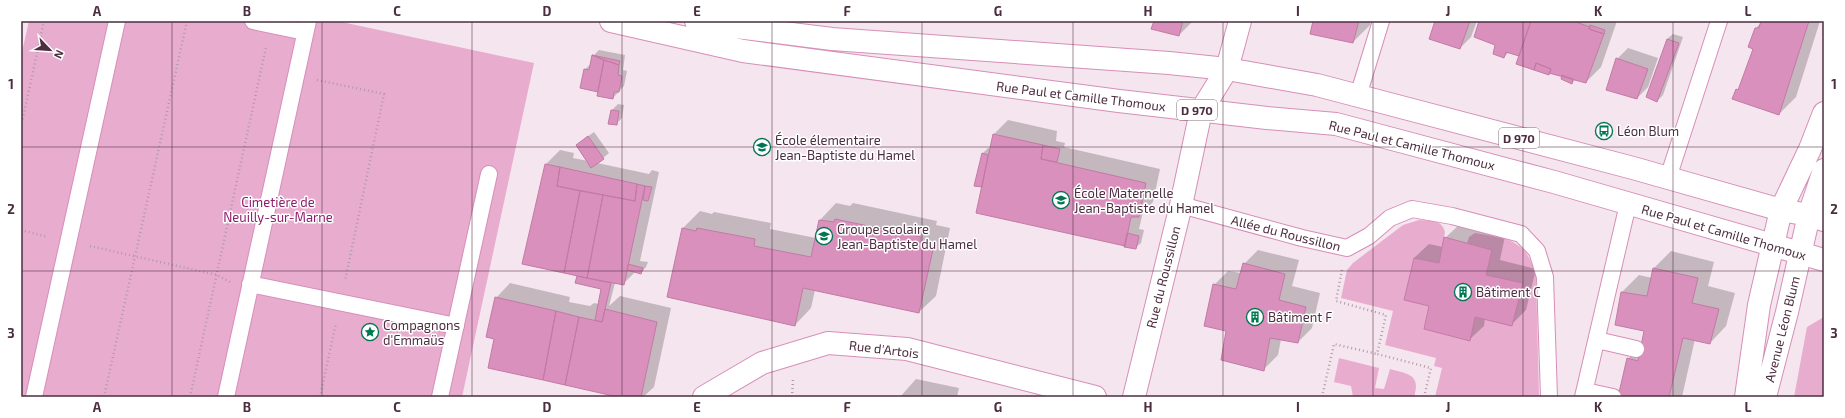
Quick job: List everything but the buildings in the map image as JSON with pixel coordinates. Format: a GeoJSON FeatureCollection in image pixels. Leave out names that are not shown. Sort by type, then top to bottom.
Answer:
{"type":"FeatureCollection","features":[{"type":"Feature","properties":{"kind":"main road","name":"Rue Paul et Camille Thomoux"},"geometry":{"type":"LineString","coordinates":[[611,21],[743,51],[1201,111],[1336,124],[1554,182],[1824,260]]}},
{"type":"Feature","properties":{"kind":"main road","name":"D 970"},"geometry":{"type":"LineString","coordinates":[[696,21],[832,39],[1227,68],[1291,80],[1358,96],[1668,178],[1781,210],[1817,217]]}},
{"type":"Feature","properties":{"kind":"main road","name":"Rue du Roussillon"},"geometry":{"type":"LineString","coordinates":[[1134,397],[1181,205],[1201,111],[1227,68],[1240,21]]}},
{"type":"Feature","properties":{"kind":"main road","name":"Avenue Léon Blum"},"geometry":{"type":"LineString","coordinates":[[1746,397],[1759,305],[1781,210],[1810,148],[1824,113]]}},
{"type":"Feature","properties":{"kind":"main road","name":"Avenue Léon Blum"},"geometry":{"type":"LineString","coordinates":[[1765,397],[1800,254],[1817,217],[1824,170]]}},
{"type":"Feature","properties":{"kind":"main road","name":"Rue d'Artois"},"geometry":{"type":"LineString","coordinates":[[704,397],[762,363],[828,343],[907,349],[1095,397]]}},
{"type":"Feature","properties":{"kind":"lane"},"geometry":{"type":"LineString","coordinates":[[34,397],[117,21]]}},
{"type":"Feature","properties":{"kind":"lane"},"geometry":{"type":"LineString","coordinates":[[226,397],[295,75],[307,27],[271,25],[253,21]]}},
{"type":"Feature","properties":{"kind":"lane"},"geometry":{"type":"LineString","coordinates":[[1358,96],[1381,21]]}},
{"type":"Feature","properties":{"kind":"lane"},"geometry":{"type":"LineString","coordinates":[[1668,178],[1719,21]]}},
{"type":"Feature","properties":{"kind":"lane"},"geometry":{"type":"LineString","coordinates":[[440,397],[489,174]]}},
{"type":"Feature","properties":{"kind":"lane"},"geometry":{"type":"LineString","coordinates":[[1613,397],[1584,394],[1628,204]]}},
{"type":"Feature","properties":{"kind":"lane","name":"Allée du Roussillon"},"geometry":{"type":"LineString","coordinates":[[1181,205],[1302,238],[1347,248],[1369,236],[1390,218],[1412,209],[1452,216],[1521,234],[1537,252],[1544,277],[1549,397]]}},
{"type":"Feature","properties":{"kind":"lane"},"geometry":{"type":"LineString","coordinates":[[250,284],[456,326]]}},
{"type":"Feature","properties":{"kind":"lane"},"geometry":{"type":"LineString","coordinates":[[1597,340],[1636,349]]}},
{"type":"Feature","properties":{"kind":"path"},"geometry":{"type":"LineString","coordinates":[[21,127],[44,21]]}},
{"type":"Feature","properties":{"kind":"path"},"geometry":{"type":"LineString","coordinates":[[104,397],[187,21]]}},
{"type":"Feature","properties":{"kind":"path"},"geometry":{"type":"LineString","coordinates":[[190,397],[271,25]]}},
{"type":"Feature","properties":{"kind":"path"},"geometry":{"type":"LineString","coordinates":[[295,75],[384,94],[320,397]]}},
{"type":"Feature","properties":{"kind":"path"},"geometry":{"type":"LineString","coordinates":[[21,230],[217,275],[230,282],[250,284]]}},
{"type":"Feature","properties":{"kind":"path"},"geometry":{"type":"LineString","coordinates":[[1347,248],[1336,301],[1386,315],[1377,354]]}},
{"type":"Feature","properties":{"kind":"path"},"geometry":{"type":"LineString","coordinates":[[1322,397],[1334,344],[1431,368],[1424,397]]}},
{"type":"Feature","properties":{"kind":"green space","name":"Cimetière de Neuilly-sur-Marne"},"geometry":{"type":"Polygon","coordinates":[[[29,21],[337,21],[534,63],[462,397],[21,397],[21,56],[29,21]]]}},
{"type":"Feature","properties":{"kind":"green space"},"geometry":{"type":"Polygon","coordinates":[[[1419,220],[1438,223],[1445,232],[1439,263],[1414,258],[1404,300],[1429,306],[1424,329],[1469,341],[1475,317],[1512,325],[1522,283],[1486,275],[1492,250],[1467,243],[1469,237],[1475,233],[1507,239],[1521,248],[1527,255],[1536,276],[1539,397],[1435,397],[1442,368],[1434,366],[1436,358],[1385,345],[1393,311],[1341,298],[1347,270],[1353,263],[1403,225],[1419,220]]]}},
{"type":"Feature","properties":{"kind":"green space"},"geometry":{"type":"Polygon","coordinates":[[[1824,317],[1824,397],[1794,397],[1807,327],[1824,317]]]}},
{"type":"Feature","properties":{"kind":"green space"},"geometry":{"type":"Polygon","coordinates":[[[1339,358],[1379,368],[1375,388],[1384,389],[1390,369],[1411,376],[1416,384],[1414,397],[1353,397],[1351,386],[1334,382],[1339,358]]]}},
{"type":"Feature","properties":{"kind":"place","name":"Léon Blum"},"geometry":{"type":"Point","coordinates":[1604,131]}},
{"type":"Feature","properties":{"kind":"place","name":"École élementaire Jean-Baptiste du Hamel"},"geometry":{"type":"Point","coordinates":[762,147]}},
{"type":"Feature","properties":{"kind":"place","name":"École Maternelle Jean-Baptiste du Hamel"},"geometry":{"type":"Point","coordinates":[1061,200]}},
{"type":"Feature","properties":{"kind":"place","name":"Groupe scolaire Jean-Baptiste du Hamel"},"geometry":{"type":"Point","coordinates":[824,236]}},
{"type":"Feature","properties":{"kind":"place","name":"Bâtiment C"},"geometry":{"type":"Point","coordinates":[1463,292]}},
{"type":"Feature","properties":{"kind":"place","name":"Bâtiment F"},"geometry":{"type":"Point","coordinates":[1255,317]}},
{"type":"Feature","properties":{"kind":"place","name":"Compagnons d'Emmaüs"},"geometry":{"type":"Point","coordinates":[370,332]}}]}
